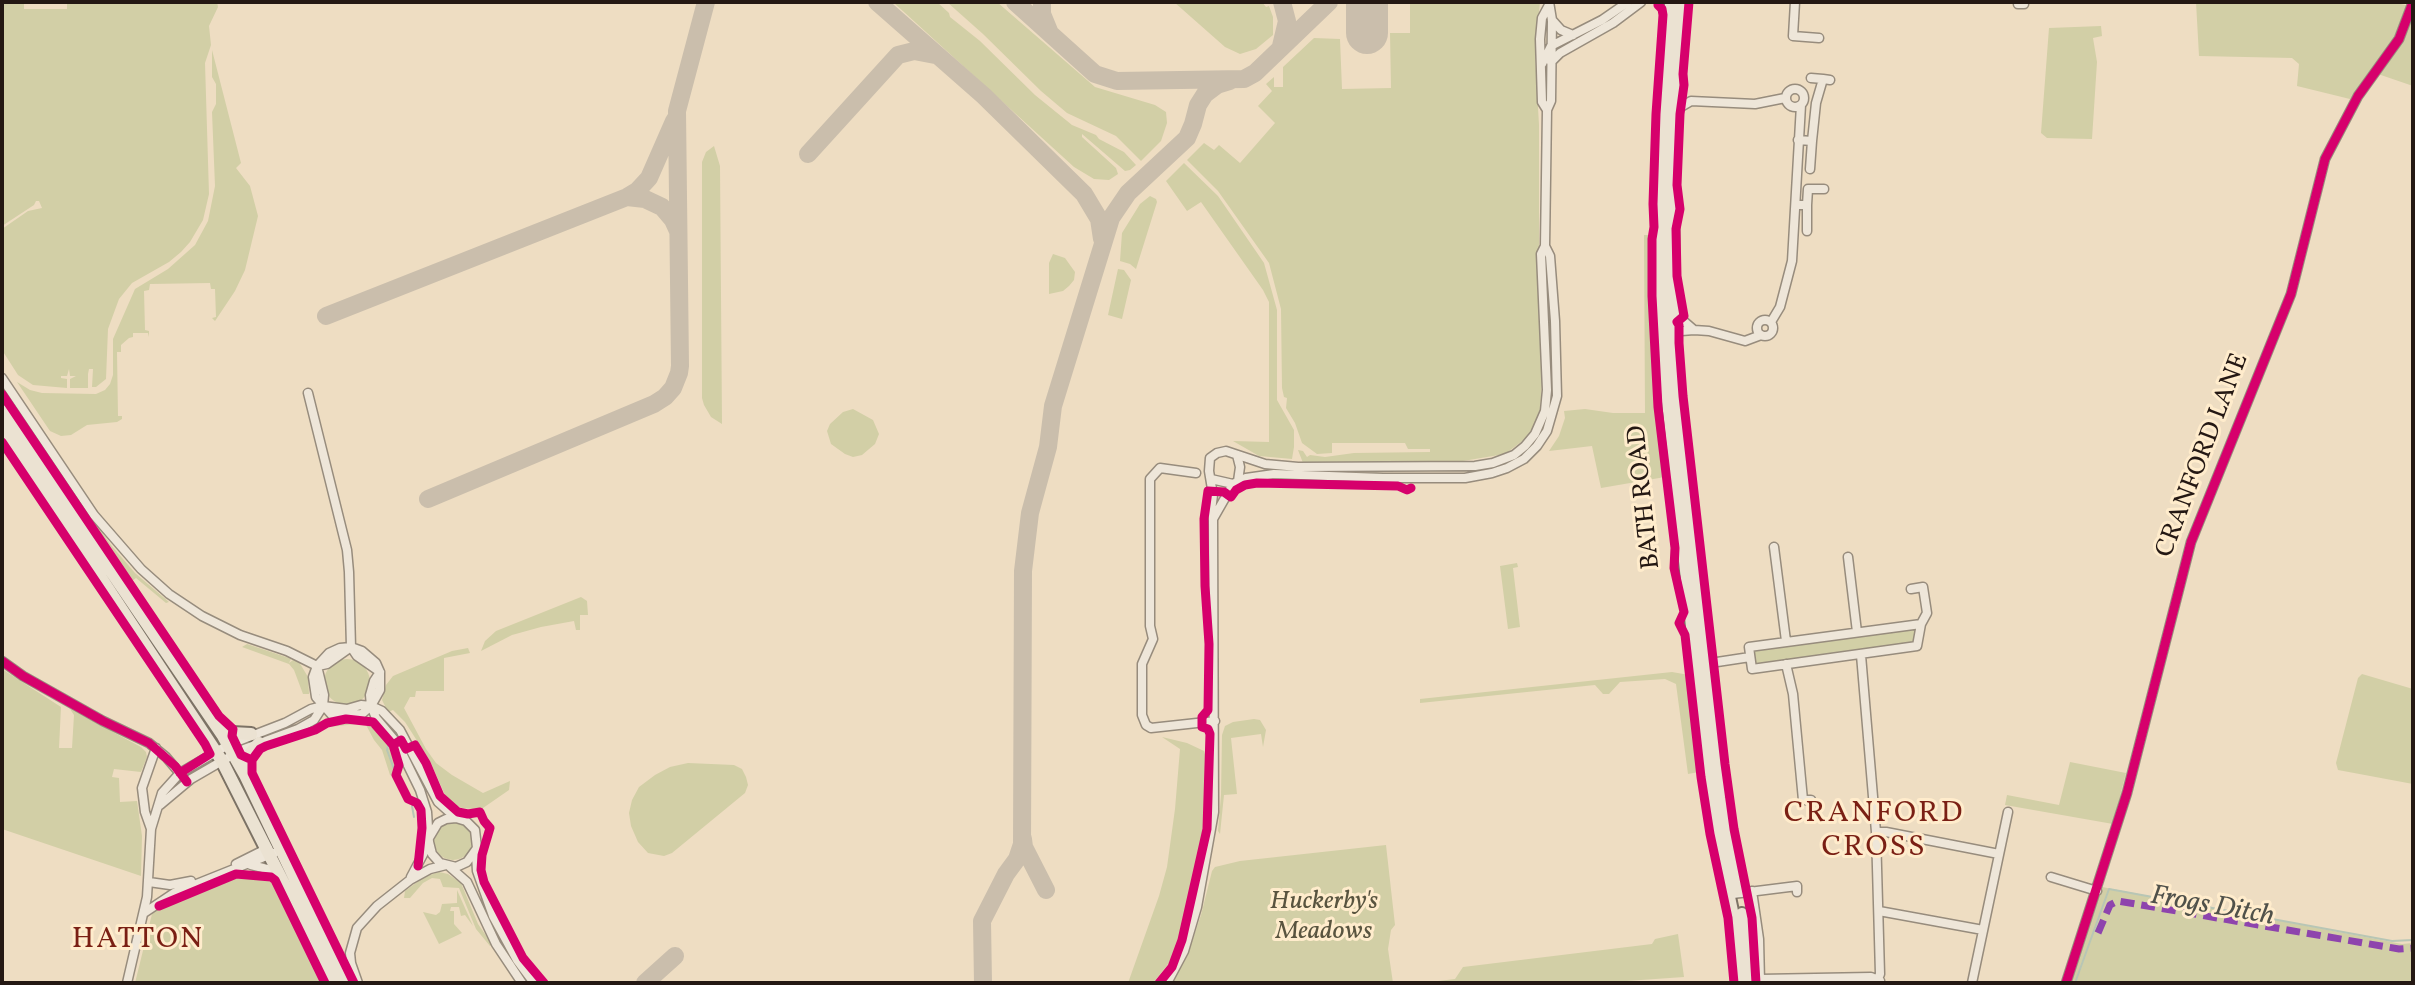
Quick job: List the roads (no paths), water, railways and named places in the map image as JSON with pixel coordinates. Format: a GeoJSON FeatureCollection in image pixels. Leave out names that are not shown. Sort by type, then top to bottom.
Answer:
{"type":"FeatureCollection","features":[{"type":"Feature","properties":{"kind":"highway","name":"BATH ROAD"},"geometry":{"type":"LineString","coordinates":[[1671,332],[1674,111],[1682,2]]}},
{"type":"Feature","properties":{"kind":"highway","name":"BATH ROAD"},"geometry":{"type":"LineString","coordinates":[[1668,5],[1662,188],[1671,332],[1700,665],[1716,835],[1756,982]]}},
{"type":"Feature","properties":{"kind":"highway"},"geometry":{"type":"LineString","coordinates":[[2,411],[214,722],[272,851],[345,983]]}},
{"type":"Feature","properties":{"kind":"highway"},"geometry":{"type":"LineString","coordinates":[[2,428],[244,775],[282,880],[334,983]]}},
{"type":"Feature","properties":{"kind":"highway"},"geometry":{"type":"LineString","coordinates":[[214,722],[229,732],[255,738],[244,775]]}},
{"type":"Feature","properties":{"kind":"highway","name":"BATH ROAD"},"geometry":{"type":"LineString","coordinates":[[1734,894],[1739,983]]}},
{"type":"Feature","properties":{"kind":"street"},"geometry":{"type":"LineString","coordinates":[[1551,46],[1628,2]]}},
{"type":"Feature","properties":{"kind":"street"},"geometry":{"type":"LineString","coordinates":[[1546,63],[1613,23],[1641,2]]}},
{"type":"Feature","properties":{"kind":"street"},"geometry":{"type":"LineString","coordinates":[[1795,2],[1793,36],[1819,38]]}},
{"type":"Feature","properties":{"kind":"street"},"geometry":{"type":"LineString","coordinates":[[2405,2],[2413,3]]}},
{"type":"Feature","properties":{"kind":"street"},"geometry":{"type":"LineString","coordinates":[[1546,63],[1540,39],[1542,18],[1549,3]]}},
{"type":"Feature","properties":{"kind":"street"},"geometry":{"type":"LineString","coordinates":[[1167,983],[1184,951],[1204,880],[1214,812],[1213,495],[1208,466],[1213,455],[1223,451],[1254,462],[1277,466],[1475,466],[1514,455],[1535,433],[1545,411],[1547,378],[1541,254],[1545,246],[1547,110],[1542,102],[1546,63],[1551,46],[1552,20],[1549,3]]}},
{"type":"Feature","properties":{"kind":"street","name":"CRANFORD LANE"},"geometry":{"type":"LineString","coordinates":[[2066,983],[2127,793],[2191,542],[2291,294],[2325,159],[2358,96],[2399,39],[2413,3]]}},
{"type":"Feature","properties":{"kind":"street"},"geometry":{"type":"LineString","coordinates":[[1552,20],[1561,30],[1573,35]]}},
{"type":"Feature","properties":{"kind":"street"},"geometry":{"type":"LineString","coordinates":[[1540,39],[1551,46],[1571,47]]}},
{"type":"Feature","properties":{"kind":"street"},"geometry":{"type":"LineString","coordinates":[[1810,169],[1816,103],[1826,79],[1811,78]]}},
{"type":"Feature","properties":{"kind":"street"},"geometry":{"type":"LineString","coordinates":[[1676,84],[1691,101]]}},
{"type":"Feature","properties":{"kind":"street"},"geometry":{"type":"LineString","coordinates":[[1671,332],[1694,330],[1745,341],[1762,335],[1758,331],[1759,324],[1764,320],[1771,323],[1780,307],[1792,261],[1798,140],[1804,96],[1798,89],[1789,90],[1785,98]]}},
{"type":"Feature","properties":{"kind":"street"},"geometry":{"type":"LineString","coordinates":[[1674,111],[1691,101],[1755,104],[1785,98]]}},
{"type":"Feature","properties":{"kind":"street"},"geometry":{"type":"LineString","coordinates":[[1785,98],[1789,106],[1801,105]]}},
{"type":"Feature","properties":{"kind":"street"},"geometry":{"type":"LineString","coordinates":[[1798,140],[1812,141]]}},
{"type":"Feature","properties":{"kind":"street"},"geometry":{"type":"LineString","coordinates":[[1807,232],[1808,189],[1824,189]]}},
{"type":"Feature","properties":{"kind":"street"},"geometry":{"type":"LineString","coordinates":[[1796,205],[1807,205]]}},
{"type":"Feature","properties":{"kind":"street"},"geometry":{"type":"LineString","coordinates":[[1211,479],[1236,482],[1274,474],[1465,478],[1492,473],[1524,459],[1547,431],[1557,396],[1550,256],[1545,246]]}},
{"type":"Feature","properties":{"kind":"street"},"geometry":{"type":"LineString","coordinates":[[1671,301],[1680,318],[1694,330]]}},
{"type":"Feature","properties":{"kind":"street"},"geometry":{"type":"LineString","coordinates":[[2,378],[94,514],[130,558],[182,603],[221,627],[287,651],[317,666],[327,664],[351,647]]}},
{"type":"Feature","properties":{"kind":"street"},"geometry":{"type":"LineString","coordinates":[[308,393],[348,557],[351,647]]}},
{"type":"Feature","properties":{"kind":"street"},"geometry":{"type":"LineString","coordinates":[[1213,519],[1236,482],[1240,467],[1237,455]]}},
{"type":"Feature","properties":{"kind":"street"},"geometry":{"type":"LineString","coordinates":[[1196,473],[1160,468],[1150,484],[1150,626],[1153,639],[1142,664],[1143,718],[1151,728],[1215,721]]}},
{"type":"Feature","properties":{"kind":"street"},"geometry":{"type":"LineString","coordinates":[[1774,547],[1786,641]]}},
{"type":"Feature","properties":{"kind":"street"},"geometry":{"type":"LineString","coordinates":[[1848,557],[1857,632]]}},
{"type":"Feature","properties":{"kind":"street"},"geometry":{"type":"LineString","coordinates":[[1911,589],[1926,587],[1927,613],[1921,624],[1917,646],[1752,669],[1748,647],[1921,624]]}},
{"type":"Feature","properties":{"kind":"street"},"geometry":{"type":"LineString","coordinates":[[351,647],[370,657],[380,672],[370,695],[371,706],[376,718],[397,743],[418,784],[427,812],[432,854],[467,882],[496,944],[522,983]]}},
{"type":"Feature","properties":{"kind":"street"},"geometry":{"type":"LineString","coordinates":[[1752,891],[1759,939],[1756,982],[1871,977],[1880,981],[1876,832],[1861,654]]}},
{"type":"Feature","properties":{"kind":"street"},"geometry":{"type":"LineString","coordinates":[[1700,665],[1750,657]]}},
{"type":"Feature","properties":{"kind":"street"},"geometry":{"type":"LineString","coordinates":[[2,661],[49,691],[156,748],[186,782]]}},
{"type":"Feature","properties":{"kind":"street"},"geometry":{"type":"LineString","coordinates":[[1786,664],[1793,694],[1803,800],[1811,800]]}},
{"type":"Feature","properties":{"kind":"street"},"geometry":{"type":"LineString","coordinates":[[127,983],[144,913],[151,829],[162,793],[180,773],[255,738],[314,720],[323,706],[324,695],[317,666]]}},
{"type":"Feature","properties":{"kind":"street"},"geometry":{"type":"LineString","coordinates":[[323,706],[332,715],[341,716],[362,714],[371,706]]}},
{"type":"Feature","properties":{"kind":"street"},"geometry":{"type":"LineString","coordinates":[[371,706],[382,711],[400,730],[438,802],[456,818]]}},
{"type":"Feature","properties":{"kind":"street"},"geometry":{"type":"LineString","coordinates":[[151,829],[143,805],[142,788],[156,748]]}},
{"type":"Feature","properties":{"kind":"street"},"geometry":{"type":"LineString","coordinates":[[157,808],[186,782],[227,753]]}},
{"type":"Feature","properties":{"kind":"street"},"geometry":{"type":"LineString","coordinates":[[1972,983],[2008,812]]}},
{"type":"Feature","properties":{"kind":"street"},"geometry":{"type":"LineString","coordinates":[[410,880],[438,823],[456,818],[466,821],[475,830],[477,872],[493,916],[506,942],[534,983]]}},
{"type":"Feature","properties":{"kind":"street"},"geometry":{"type":"LineString","coordinates":[[1876,832],[1999,854]]}},
{"type":"Feature","properties":{"kind":"street"},"geometry":{"type":"LineString","coordinates":[[358,983],[350,953],[357,928],[377,906],[410,880],[430,869],[467,862],[477,848]]}},
{"type":"Feature","properties":{"kind":"street"},"geometry":{"type":"LineString","coordinates":[[148,886],[183,884],[272,851]]}},
{"type":"Feature","properties":{"kind":"street"},"geometry":{"type":"LineString","coordinates":[[144,913],[174,892],[250,864],[272,851]]}},
{"type":"Feature","properties":{"kind":"street"},"geometry":{"type":"LineString","coordinates":[[250,864],[267,870],[282,880]]}},
{"type":"Feature","properties":{"kind":"street"},"geometry":{"type":"LineString","coordinates":[[2051,877],[2097,891]]}},
{"type":"Feature","properties":{"kind":"street"},"geometry":{"type":"LineString","coordinates":[[148,886],[174,892]]}},
{"type":"Feature","properties":{"kind":"street"},"geometry":{"type":"LineString","coordinates":[[1734,894],[1797,886]]}},
{"type":"Feature","properties":{"kind":"street"},"geometry":{"type":"LineString","coordinates":[[1879,911],[1983,930]]}},
{"type":"Feature","properties":{"kind":"waterway"},"geometry":{"type":"LineString","coordinates":[[388,746],[394,769]]}},
{"type":"Feature","properties":{"kind":"waterway"},"geometry":{"type":"LineString","coordinates":[[412,806],[414,817]]}},
{"type":"Feature","properties":{"kind":"waterway","name":"Frogs Ditch"},"geometry":{"type":"LineString","coordinates":[[2075,983],[2109,889],[2392,941],[2413,940]]}},
{"type":"Feature","properties":{"kind":"district","name":"CRANFORD CROSS"},"geometry":{"type":"Point","coordinates":[1874,832]}},
{"type":"Feature","properties":{"kind":"district","name":"HATTON"},"geometry":{"type":"Point","coordinates":[138,941]}},
{"type":"Feature","properties":{"kind":"park label","name":"Huckerby's Meadows"},"geometry":{"type":"Point","coordinates":[1324,918]}}]}
